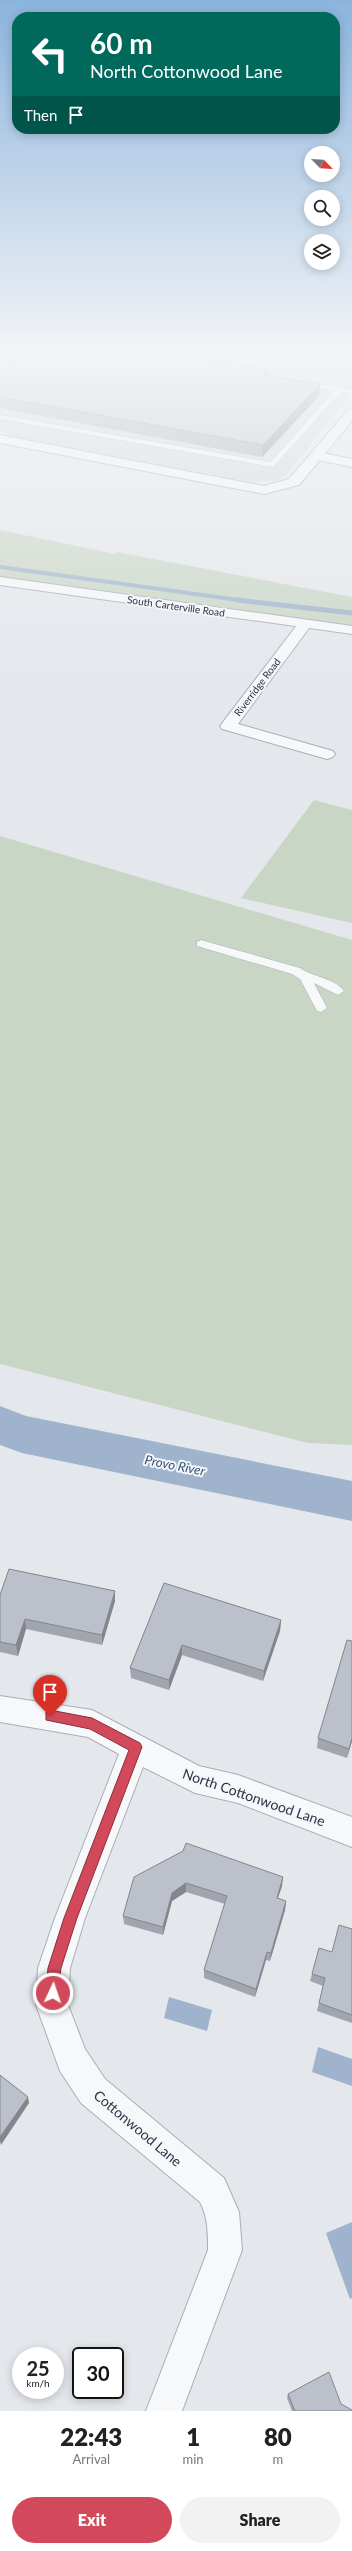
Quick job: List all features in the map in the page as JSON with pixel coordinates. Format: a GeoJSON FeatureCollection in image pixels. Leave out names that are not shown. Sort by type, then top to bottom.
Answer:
{"type":"FeatureCollection","features":[{"type":"Feature","properties":{"kind":"street"},"geometry":{"type":"LineString","coordinates":[[155,470],[259,490],[284,488],[294,482],[305,470]]}},
{"type":"Feature","properties":{"kind":"street","name":"South Carterville Road"},"geometry":{"type":"LineString","coordinates":[[0,581],[352,630]]}},
{"type":"Feature","properties":{"kind":"street","name":"Riverridge Road"},"geometry":{"type":"LineString","coordinates":[[305,624],[228,726],[326,754]]}},
{"type":"Feature","properties":{"kind":"street","name":"North Cottonwood Lane"},"geometry":{"type":"LineString","coordinates":[[0,1709],[92,1724],[195,1778],[238,1790],[352,1832]]}},
{"type":"Feature","properties":{"kind":"street","name":"Cottonwood Lane"},"geometry":{"type":"LineString","coordinates":[[136,1747],[68,1925],[54,1968],[52,2005],[72,2059],[93,2091],[212,2190],[222,2207],[226,2228],[225,2250],[164,2411]]}},
{"type":"Feature","properties":{"kind":"lane"},"geometry":{"type":"LineString","coordinates":[[201,944],[296,971],[305,977],[317,980],[338,991]]}},
{"type":"Feature","properties":{"kind":"lane"},"geometry":{"type":"LineString","coordinates":[[305,977],[321,1008]]}},
{"type":"Feature","properties":{"kind":"shaded area"},"geometry":{"type":"Polygon","coordinates":[[[186,470],[291,470],[287,474],[277,480],[251,482],[186,470]]]}},
{"type":"Feature","properties":{"kind":"green space"},"geometry":{"type":"Polygon","coordinates":[[[0,530],[115,554],[117,552],[352,597],[352,627],[0,578],[0,530]]]}},
{"type":"Feature","properties":{"kind":"green space"},"geometry":{"type":"Polygon","coordinates":[[[314,800],[352,810],[352,923],[241,898],[314,800]]]}},
{"type":"Feature","properties":{"kind":"green space"},"geometry":{"type":"Polygon","coordinates":[[[0,836],[352,940],[352,1445],[308,1443],[0,1364],[0,836]]]}},
{"type":"Feature","properties":{"kind":"water"},"geometry":{"type":"Polygon","coordinates":[[[169,1997],[212,2010],[207,2031],[164,2018],[169,1997]]]}},
{"type":"Feature","properties":{"kind":"water"},"geometry":{"type":"Polygon","coordinates":[[[318,2047],[352,2059],[352,2086],[312,2072],[318,2047]]]}},
{"type":"Feature","properties":{"kind":"water"},"geometry":{"type":"Polygon","coordinates":[[[352,2222],[352,2298],[350,2299],[326,2233],[352,2222]]]}},
{"type":"Feature","properties":{"kind":"building"},"geometry":{"type":"Polygon","coordinates":[[[9,1569],[115,1591],[102,1635],[25,1619],[16,1645],[0,1642],[0,1595],[9,1569]]]}},
{"type":"Feature","properties":{"kind":"building"},"geometry":{"type":"Polygon","coordinates":[[[164,1583],[281,1620],[264,1671],[182,1645],[169,1680],[130,1668],[164,1583]]]}},
{"type":"Feature","properties":{"kind":"building"},"geometry":{"type":"Polygon","coordinates":[[[347,1640],[352,1641],[352,1738],[349,1749],[318,1738],[347,1640]]]}},
{"type":"Feature","properties":{"kind":"building"},"geometry":{"type":"Polygon","coordinates":[[[186,1843],[283,1877],[277,1898],[286,1901],[271,1953],[267,1952],[256,1989],[204,1970],[227,1896],[186,1883],[172,1893],[163,1927],[123,1916],[134,1877],[183,1851],[186,1843]]]}},
{"type":"Feature","properties":{"kind":"building"},"geometry":{"type":"Polygon","coordinates":[[[339,1925],[352,1929],[352,2015],[319,2003],[325,1978],[312,1974],[319,1948],[332,1952],[339,1925]]]}},
{"type":"Feature","properties":{"kind":"building"},"geometry":{"type":"Polygon","coordinates":[[[0,2075],[28,2097],[0,2137],[0,2075]]]}},
{"type":"Feature","properties":{"kind":"building"},"geometry":{"type":"Polygon","coordinates":[[[329,2372],[341,2404],[352,2411],[295,2411],[288,2394],[329,2372]]]}},
{"type":"Feature","properties":{"kind":"waterway"},"geometry":{"type":"LineString","coordinates":[[0,567],[246,601]]}},
{"type":"Feature","properties":{"kind":"waterway"},"geometry":{"type":"LineString","coordinates":[[237,600],[352,613]]}},
{"type":"Feature","properties":{"kind":"waterway","name":"Provo River"},"geometry":{"type":"LineString","coordinates":[[0,1425],[22,1434],[352,1501]]}},
{"type":"Feature","properties":{"kind":"route"},"geometry":{"type":"LineString","coordinates":[[50,1716],[92,1724],[136,1747],[70,1918],[54,1968],[53,1993]]}}]}
